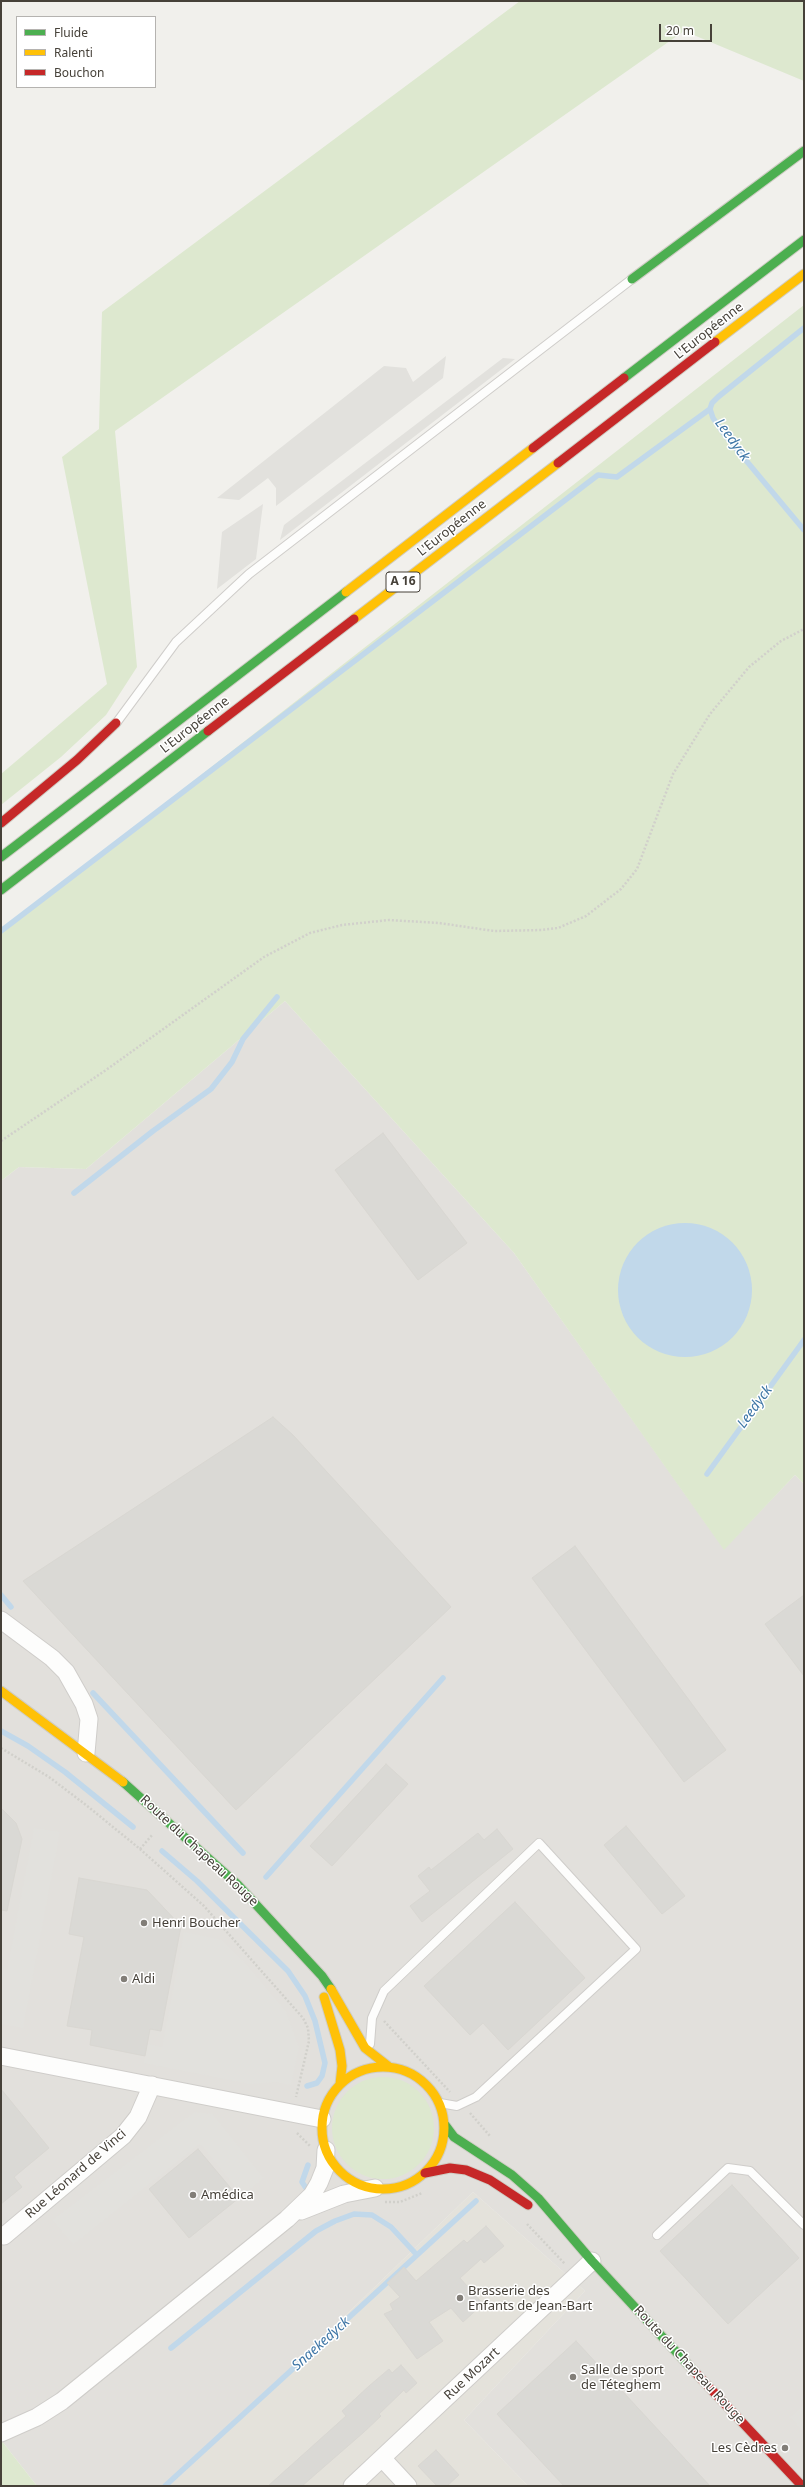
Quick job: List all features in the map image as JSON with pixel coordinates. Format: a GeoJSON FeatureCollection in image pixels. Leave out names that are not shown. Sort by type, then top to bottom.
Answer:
{"type":"FeatureCollection","features":[{"type":"Feature","properties":{"kind":"main road"},"geometry":{"type":"LineString","coordinates":[[632,279],[804,151]]}},
{"type":"Feature","properties":{"kind":"main road","name":"L'Européenne"},"geometry":{"type":"LineString","coordinates":[[1,857],[804,240]]}},
{"type":"Feature","properties":{"kind":"main road","name":"L'Européenne"},"geometry":{"type":"LineString","coordinates":[[1,890],[804,274]]}},
{"type":"Feature","properties":{"kind":"main road"},"geometry":{"type":"LineString","coordinates":[[1,823],[77,760],[116,723]]}},
{"type":"Feature","properties":{"kind":"main road","name":"Route du Chapeau Rouge"},"geometry":{"type":"LineString","coordinates":[[1,1691],[86,1753],[148,1802],[237,1884],[304,1956],[333,1991],[370,2053],[388,2066]]}},
{"type":"Feature","properties":{"kind":"main road","name":"Route du Chapeau Rouge"},"geometry":{"type":"LineString","coordinates":[[304,1956],[332,2018],[341,2058],[340,2084]]}},
{"type":"Feature","properties":{"kind":"main road"},"geometry":{"type":"LineString","coordinates":[[388,2066],[404,2070],[419,2078],[431,2089],[440,2104],[445,2125],[439,2153],[425,2173],[415,2180],[400,2187],[374,2188],[359,2184],[345,2176],[331,2161],[322,2135],[322,2119],[329,2100],[340,2084],[360,2071],[388,2066]]}},
{"type":"Feature","properties":{"kind":"main road","name":"Route du Chapeau Rouge"},"geometry":{"type":"LineString","coordinates":[[445,2125],[454,2137],[502,2168],[531,2192],[592,2262],[802,2486]]}},
{"type":"Feature","properties":{"kind":"main road","name":"Route du Chapeau Rouge"},"geometry":{"type":"LineString","coordinates":[[425,2173],[454,2168],[466,2170],[490,2180],[542,2215],[592,2262]]}},
{"type":"Feature","properties":{"kind":"street"},"geometry":{"type":"LineString","coordinates":[[1,1620],[52,1658],[66,1672],[84,1704],[89,1719],[86,1753]]}},
{"type":"Feature","properties":{"kind":"street"},"geometry":{"type":"LineString","coordinates":[[1,2056],[322,2119]]}},
{"type":"Feature","properties":{"kind":"street","name":"Rue Léonard de Vinci"},"geometry":{"type":"LineString","coordinates":[[4,2236],[122,2136],[138,2117],[152,2085]]}},
{"type":"Feature","properties":{"kind":"street"},"geometry":{"type":"LineString","coordinates":[[1,2433],[34,2419],[62,2400],[287,2219],[312,2195],[319,2183],[325,2168],[326,2150]]}},
{"type":"Feature","properties":{"kind":"street"},"geometry":{"type":"LineString","coordinates":[[287,2219],[333,2198],[374,2188]]}},
{"type":"Feature","properties":{"kind":"street","name":"Rue Mozart"},"geometry":{"type":"LineString","coordinates":[[352,2486],[592,2262]]}},
{"type":"Feature","properties":{"kind":"street"},"geometry":{"type":"LineString","coordinates":[[382,2458],[408,2486]]}},
{"type":"Feature","properties":{"kind":"lane"},"geometry":{"type":"LineString","coordinates":[[116,723],[176,642],[257,567],[632,279]]}},
{"type":"Feature","properties":{"kind":"lane"},"geometry":{"type":"LineString","coordinates":[[370,2053],[372,2018],[384,1990],[539,1843],[636,1949],[476,2097],[457,2106],[440,2104]]}},
{"type":"Feature","properties":{"kind":"lane"},"geometry":{"type":"LineString","coordinates":[[657,2235],[728,2168],[750,2171],[804,2225]]}},
{"type":"Feature","properties":{"kind":"path"},"geometry":{"type":"LineString","coordinates":[[1,1141],[106,1070],[264,957],[310,933],[342,925],[389,920],[433,922],[494,931],[542,930],[558,928],[586,916],[620,889],[637,869],[649,842],[673,774],[710,714],[749,667],[781,641],[804,629]]}},
{"type":"Feature","properties":{"kind":"path"},"geometry":{"type":"LineString","coordinates":[[1,1748],[57,1783],[140,1849]]}},
{"type":"Feature","properties":{"kind":"shaded area"},"geometry":{"type":"Polygon","coordinates":[[[446,356],[443,378],[276,506],[276,488],[268,478],[239,500],[217,498],[384,366],[406,368],[413,382],[446,356]]]}},
{"type":"Feature","properties":{"kind":"shaded area"},"geometry":{"type":"Polygon","coordinates":[[[503,358],[515,359],[280,540],[284,525],[503,358]]]}},
{"type":"Feature","properties":{"kind":"shaded area"},"geometry":{"type":"Polygon","coordinates":[[[263,504],[256,559],[217,589],[222,532],[263,504]]]}},
{"type":"Feature","properties":{"kind":"shaded area"},"geometry":{"type":"Polygon","coordinates":[[[285,1001],[514,1253],[724,1549],[795,1475],[804,1484],[804,2486],[528,2486],[464,2420],[585,2291],[473,2192],[169,2486],[37,2486],[1,2440],[1,1181],[19,1167],[86,1169],[285,1001]]]}},
{"type":"Feature","properties":{"kind":"shaded area"},"geometry":{"type":"Polygon","coordinates":[[[34,1828],[60,1832],[23,2028],[1,2024],[1,1969],[7,1970],[34,1828]]]}},
{"type":"Feature","properties":{"kind":"shaded area"},"geometry":{"type":"Polygon","coordinates":[[[184,1932],[222,1940],[244,1961],[286,2011],[299,2047],[291,2085],[277,2082],[250,2084],[144,2063],[147,2044],[162,2047],[184,1932]]]}},
{"type":"Feature","properties":{"kind":"shaded area"},"geometry":{"type":"Polygon","coordinates":[[[194,2112],[213,2114],[264,2178],[242,2196],[200,2144],[73,2245],[52,2220],[194,2112]]]}},
{"type":"Feature","properties":{"kind":"shaded area"},"geometry":{"type":"Polygon","coordinates":[[[473,2192],[585,2291],[464,2420],[528,2486],[169,2486],[473,2192]]]}},
{"type":"Feature","properties":{"kind":"shaded area"},"geometry":{"type":"Polygon","coordinates":[[[804,2404],[804,2433],[790,2417],[804,2404]]]}},
{"type":"Feature","properties":{"kind":"green space"},"geometry":{"type":"Polygon","coordinates":[[[520,1],[804,1],[804,81],[684,31],[115,431],[137,667],[106,715],[61,757],[1,805],[1,774],[107,684],[62,457],[99,429],[102,312],[520,1]]]}},
{"type":"Feature","properties":{"kind":"green space"},"geometry":{"type":"Polygon","coordinates":[[[804,305],[804,1484],[795,1475],[724,1550],[514,1253],[285,1001],[86,1169],[19,1167],[1,1181],[1,931],[804,305]]]}},
{"type":"Feature","properties":{"kind":"green space"},"geometry":{"type":"Polygon","coordinates":[[[383,2077],[403,2081],[419,2092],[430,2108],[434,2128],[430,2148],[419,2164],[403,2175],[383,2179],[363,2175],[347,2164],[336,2148],[332,2128],[336,2108],[347,2092],[363,2081],[383,2077]]]}},
{"type":"Feature","properties":{"kind":"green space"},"geometry":{"type":"Polygon","coordinates":[[[1,2440],[37,2486],[1,2486],[1,2440]]]}},
{"type":"Feature","properties":{"kind":"water"},"geometry":{"type":"Polygon","coordinates":[[[685,1223],[704,1226],[716,1231],[732,1243],[744,1259],[749,1271],[752,1290],[749,1309],[744,1321],[732,1337],[716,1349],[704,1354],[685,1357],[666,1354],[654,1349],[638,1337],[626,1321],[621,1309],[618,1290],[621,1271],[626,1259],[638,1243],[654,1231],[666,1226],[685,1223]]]}},
{"type":"Feature","properties":{"kind":"building"},"geometry":{"type":"Polygon","coordinates":[[[383,1133],[467,1243],[418,1280],[335,1170],[383,1133]]]}},
{"type":"Feature","properties":{"kind":"building"},"geometry":{"type":"Polygon","coordinates":[[[273,1417],[293,1435],[451,1607],[236,1810],[23,1581],[273,1417]]]}},
{"type":"Feature","properties":{"kind":"building"},"geometry":{"type":"Polygon","coordinates":[[[575,1546],[726,1750],[684,1782],[532,1578],[575,1546]]]}},
{"type":"Feature","properties":{"kind":"building"},"geometry":{"type":"Polygon","coordinates":[[[804,1595],[804,1676],[765,1624],[804,1595]]]}},
{"type":"Feature","properties":{"kind":"building"},"geometry":{"type":"Polygon","coordinates":[[[386,1764],[408,1784],[332,1866],[310,1846],[386,1764]]]}},
{"type":"Feature","properties":{"kind":"building"},"geometry":{"type":"Polygon","coordinates":[[[1,1808],[16,1823],[22,1839],[7,1911],[1,1910],[1,1808]]]}},
{"type":"Feature","properties":{"kind":"building"},"geometry":{"type":"Polygon","coordinates":[[[626,1826],[685,1896],[662,1914],[604,1845],[626,1826]]]}},
{"type":"Feature","properties":{"kind":"building"},"geometry":{"type":"Polygon","coordinates":[[[497,1829],[513,1849],[422,1922],[410,1906],[430,1891],[418,1876],[429,1867],[431,1870],[478,1833],[484,1840],[497,1829]]]}},
{"type":"Feature","properties":{"kind":"building","name":"Aldi"},"geometry":{"type":"Polygon","coordinates":[[[79,1878],[147,1890],[181,1926],[161,2031],[150,2029],[145,2056],[90,2045],[92,2030],[67,2026],[84,1937],[69,1934],[79,1878]]]}},
{"type":"Feature","properties":{"kind":"building"},"geometry":{"type":"Polygon","coordinates":[[[515,1902],[585,1978],[508,2050],[483,2023],[470,2035],[424,1986],[515,1902]]]}},
{"type":"Feature","properties":{"kind":"building"},"geometry":{"type":"Polygon","coordinates":[[[1,2089],[49,2148],[14,2177],[22,2187],[1,2204],[1,2089]]]}},
{"type":"Feature","properties":{"kind":"building","name":"Amédica"},"geometry":{"type":"Polygon","coordinates":[[[198,2149],[239,2198],[189,2238],[149,2189],[198,2149]]]}},
{"type":"Feature","properties":{"kind":"building"},"geometry":{"type":"Polygon","coordinates":[[[732,2185],[799,2258],[728,2324],[660,2251],[732,2185]]]}},
{"type":"Feature","properties":{"kind":"building"},"geometry":{"type":"Polygon","coordinates":[[[486,2226],[504,2246],[484,2263],[481,2259],[460,2278],[483,2304],[463,2322],[451,2308],[429,2322],[443,2341],[417,2359],[384,2314],[393,2310],[390,2304],[400,2297],[387,2283],[404,2267],[416,2281],[464,2240],[467,2243],[486,2226]]]}},
{"type":"Feature","properties":{"kind":"building","name":"Salle de sport de Téteghem"},"geometry":{"type":"Polygon","coordinates":[[[576,2341],[710,2486],[564,2486],[497,2414],[576,2341]]]}},
{"type":"Feature","properties":{"kind":"building"},"geometry":{"type":"Polygon","coordinates":[[[401,2365],[417,2383],[406,2393],[404,2390],[379,2414],[381,2416],[364,2432],[302,2486],[268,2486],[346,2416],[342,2411],[369,2386],[389,2369],[392,2373],[401,2365]]]}},
{"type":"Feature","properties":{"kind":"building"},"geometry":{"type":"Polygon","coordinates":[[[436,2450],[459,2475],[447,2486],[437,2486],[418,2466],[436,2450]]]}},
{"type":"Feature","properties":{"kind":"waterway","name":"Leedyck"},"geometry":{"type":"LineString","coordinates":[[804,328],[718,397],[712,403],[710,409],[713,418],[724,434],[804,530]]}},
{"type":"Feature","properties":{"kind":"waterway"},"geometry":{"type":"LineString","coordinates":[[1,931],[598,475],[617,477],[710,409]]}},
{"type":"Feature","properties":{"kind":"waterway"},"geometry":{"type":"LineString","coordinates":[[74,1193],[153,1131],[211,1089],[232,1062],[243,1039],[277,997]]}},
{"type":"Feature","properties":{"kind":"waterway","name":"Leedyck"},"geometry":{"type":"LineString","coordinates":[[707,1474],[804,1340]]}},
{"type":"Feature","properties":{"kind":"waterway"},"geometry":{"type":"LineString","coordinates":[[1,1595],[11,1607]]}},
{"type":"Feature","properties":{"kind":"waterway"},"geometry":{"type":"LineString","coordinates":[[266,1877],[443,1678]]}},
{"type":"Feature","properties":{"kind":"waterway"},"geometry":{"type":"LineString","coordinates":[[93,1693],[243,1853]]}},
{"type":"Feature","properties":{"kind":"waterway"},"geometry":{"type":"LineString","coordinates":[[1,1731],[28,1746],[65,1772],[133,1827]]}},
{"type":"Feature","properties":{"kind":"waterway"},"geometry":{"type":"LineString","coordinates":[[162,1851],[197,1881],[288,1971],[305,1996],[315,2021],[325,2063],[322,2076],[317,2083],[307,2086]]}},
{"type":"Feature","properties":{"kind":"waterway"},"geometry":{"type":"LineString","coordinates":[[306,2188],[302,2182],[308,2165]]}},
{"type":"Feature","properties":{"kind":"waterway","name":"Snaekedyck"},"geometry":{"type":"LineString","coordinates":[[165,2486],[476,2201]]}},
{"type":"Feature","properties":{"kind":"waterway"},"geometry":{"type":"LineString","coordinates":[[171,2348],[316,2231],[335,2221],[354,2214],[372,2215],[391,2227],[417,2255]]}},
{"type":"Feature","properties":{"kind":"traffic: fast"},"geometry":{"type":"LineString","coordinates":[[632,279],[804,151]]}},
{"type":"Feature","properties":{"kind":"traffic: fast"},"geometry":{"type":"LineString","coordinates":[[624,378],[804,240]]}},
{"type":"Feature","properties":{"kind":"traffic: fast"},"geometry":{"type":"LineString","coordinates":[[1,857],[346,592]]}},
{"type":"Feature","properties":{"kind":"traffic: fast"},"geometry":{"type":"LineString","coordinates":[[1,890],[208,731]]}},
{"type":"Feature","properties":{"kind":"traffic: fast"},"geometry":{"type":"LineString","coordinates":[[123,1782],[237,1884],[322,1976],[331,1989]]}},
{"type":"Feature","properties":{"kind":"traffic: fast"},"geometry":{"type":"LineString","coordinates":[[445,2125],[454,2137],[512,2175],[538,2198],[592,2261],[693,2370]]}},
{"type":"Feature","properties":{"kind":"traffic: slow"},"geometry":{"type":"LineString","coordinates":[[715,342],[804,274]]}},
{"type":"Feature","properties":{"kind":"traffic: slow"},"geometry":{"type":"LineString","coordinates":[[346,592],[533,448]]}},
{"type":"Feature","properties":{"kind":"traffic: slow"},"geometry":{"type":"LineString","coordinates":[[354,619],[558,463]]}},
{"type":"Feature","properties":{"kind":"traffic: slow"},"geometry":{"type":"LineString","coordinates":[[1,1691],[123,1782]]}},
{"type":"Feature","properties":{"kind":"traffic: slow"},"geometry":{"type":"LineString","coordinates":[[331,1989],[365,2048],[388,2066]]}},
{"type":"Feature","properties":{"kind":"traffic: slow"},"geometry":{"type":"LineString","coordinates":[[324,1997],[340,2050],[342,2066],[340,2084]]}},
{"type":"Feature","properties":{"kind":"traffic: slow"},"geometry":{"type":"LineString","coordinates":[[383,2067],[406,2071],[417,2077],[426,2085],[434,2094],[440,2105],[444,2128],[440,2151],[434,2162],[426,2171],[417,2179],[406,2185],[383,2189],[360,2185],[349,2179],[340,2171],[332,2162],[326,2151],[322,2128],[326,2105],[332,2094],[340,2085],[349,2077],[360,2071],[383,2067]]}},
{"type":"Feature","properties":{"kind":"traffic: jam"},"geometry":{"type":"LineString","coordinates":[[558,463],[715,342]]}},
{"type":"Feature","properties":{"kind":"traffic: jam"},"geometry":{"type":"LineString","coordinates":[[533,448],[624,378]]}},
{"type":"Feature","properties":{"kind":"traffic: jam"},"geometry":{"type":"LineString","coordinates":[[208,731],[354,619]]}},
{"type":"Feature","properties":{"kind":"traffic: jam"},"geometry":{"type":"LineString","coordinates":[[1,823],[77,760],[116,723]]}},
{"type":"Feature","properties":{"kind":"traffic: jam"},"geometry":{"type":"LineString","coordinates":[[425,2173],[450,2168],[466,2170],[490,2180],[528,2205]]}},
{"type":"Feature","properties":{"kind":"traffic: jam"},"geometry":{"type":"LineString","coordinates":[[693,2370],[802,2486]]}},
{"type":"Feature","properties":{"kind":"place","name":"Henri Boucher"},"geometry":{"type":"Point","coordinates":[144,1923]}},
{"type":"Feature","properties":{"kind":"place","name":"Aldi"},"geometry":{"type":"Point","coordinates":[124,1979]}},
{"type":"Feature","properties":{"kind":"place","name":"Amédica"},"geometry":{"type":"Point","coordinates":[193,2195]}},
{"type":"Feature","properties":{"kind":"place","name":"Brasserie des Enfants de Jean-Bart"},"geometry":{"type":"Point","coordinates":[460,2298]}},
{"type":"Feature","properties":{"kind":"place","name":"Salle de sport de Téteghem"},"geometry":{"type":"Point","coordinates":[573,2377]}},
{"type":"Feature","properties":{"kind":"place","name":"Les Cèdres"},"geometry":{"type":"Point","coordinates":[785,2448]}}]}
